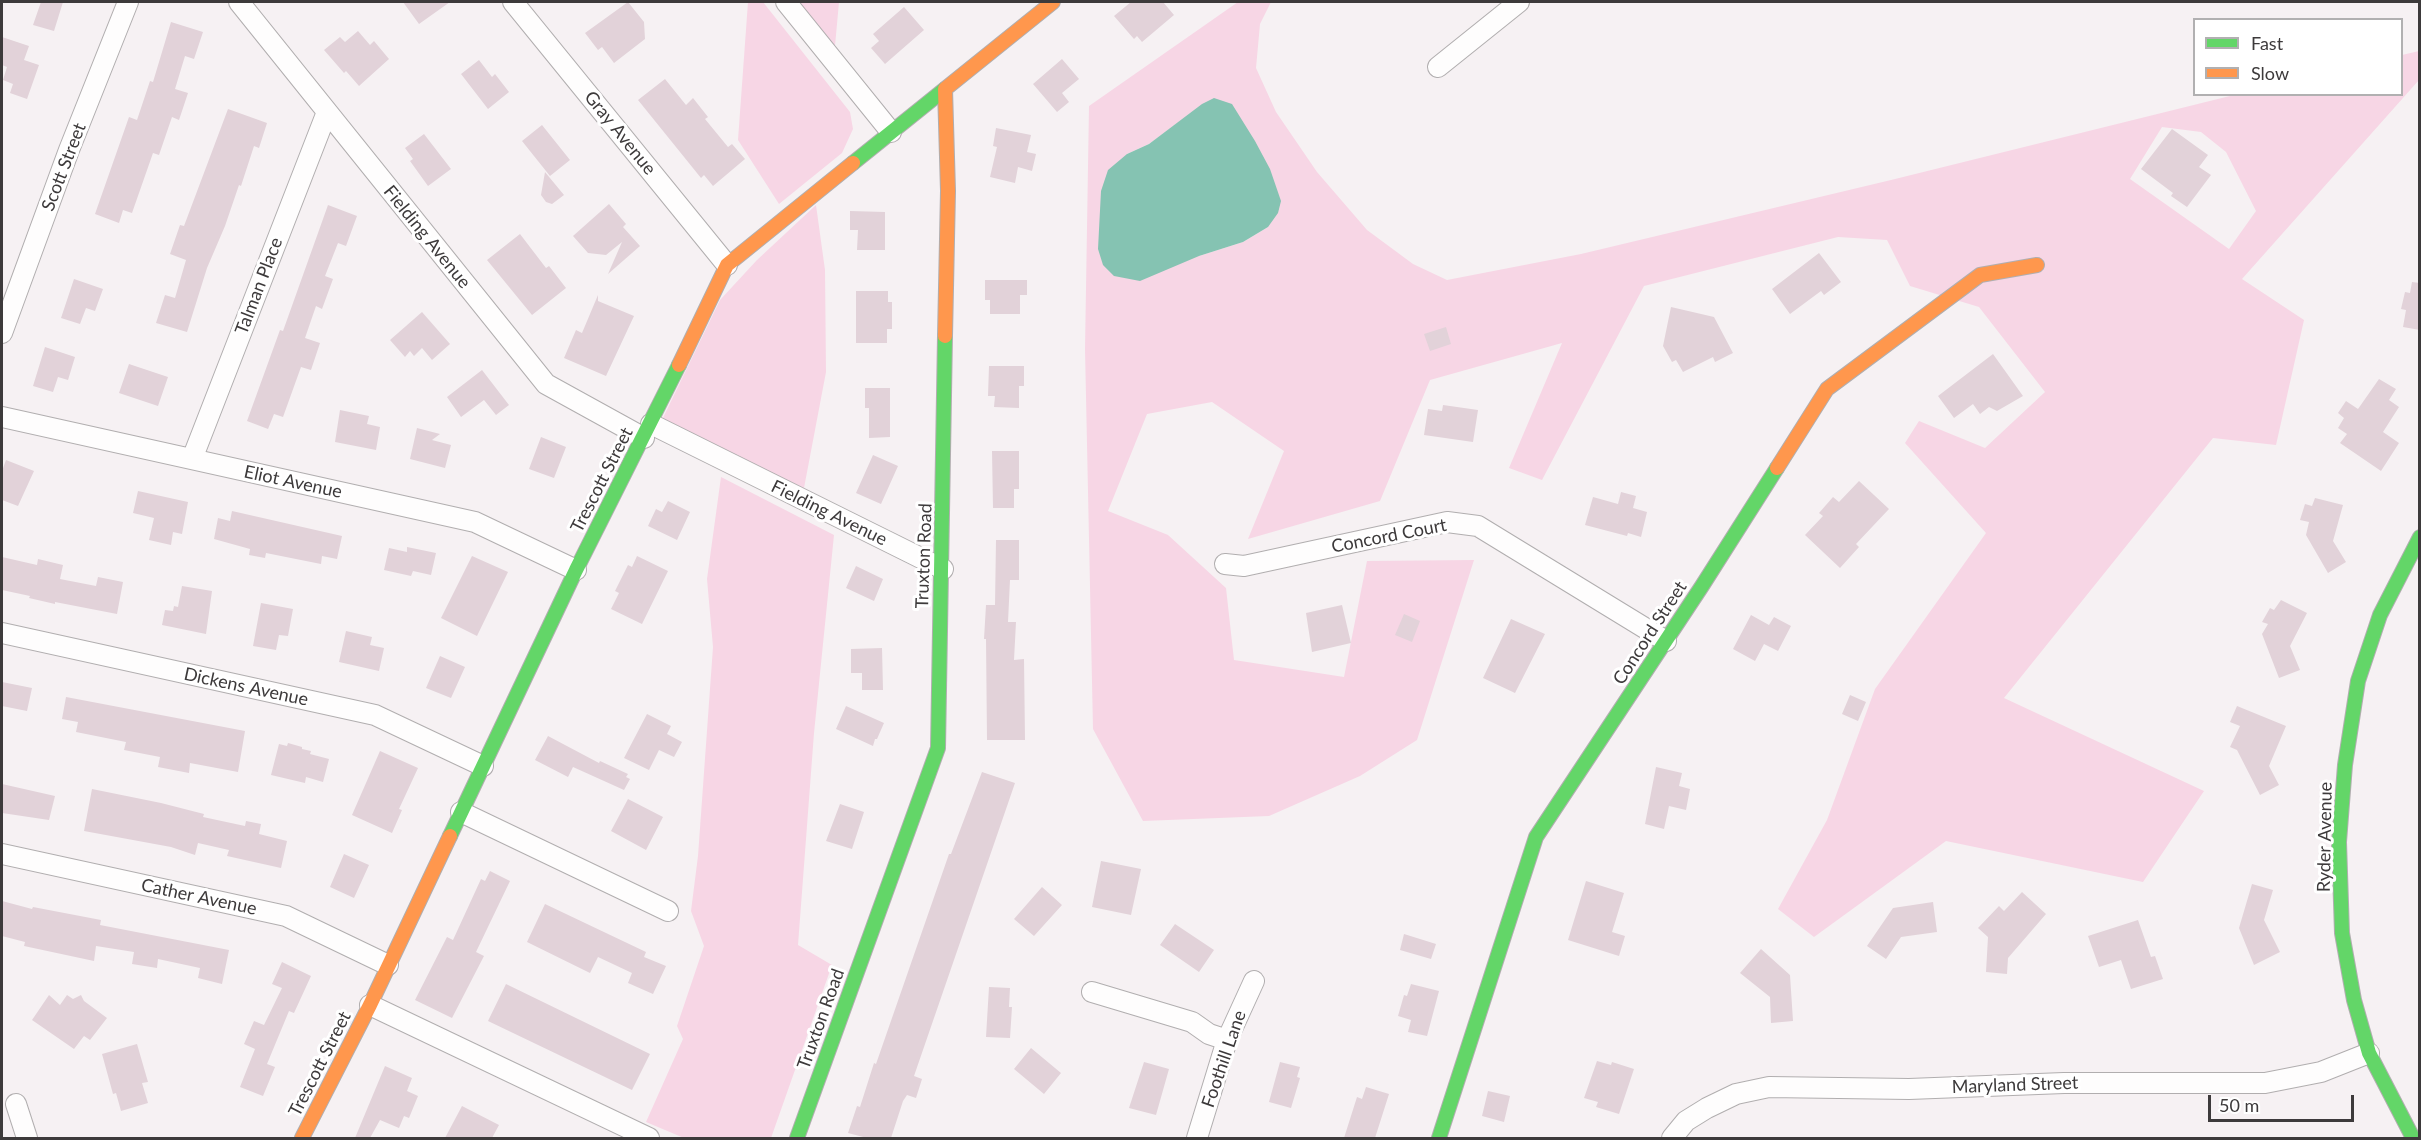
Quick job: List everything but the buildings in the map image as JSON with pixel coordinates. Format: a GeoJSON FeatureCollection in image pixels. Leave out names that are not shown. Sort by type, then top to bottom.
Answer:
{"type":"FeatureCollection","features":[{"type":"Feature","properties":{"kind":"street","name":"Scott Street"},"geometry":{"type":"LineString","coordinates":[[2,333],[69,150],[128,2]]}},
{"type":"Feature","properties":{"kind":"street","name":"Fielding Avenue"},"geometry":{"type":"LineString","coordinates":[[238,2],[546,384],[943,569]]}},
{"type":"Feature","properties":{"kind":"street","name":"Gray Avenue"},"geometry":{"type":"LineString","coordinates":[[513,2],[727,265]]}},
{"type":"Feature","properties":{"kind":"street"},"geometry":{"type":"LineString","coordinates":[[786,2],[891,132]]}},
{"type":"Feature","properties":{"kind":"street"},"geometry":{"type":"LineString","coordinates":[[945,89],[1053,2]]}},
{"type":"Feature","properties":{"kind":"street"},"geometry":{"type":"LineString","coordinates":[[1438,67],[1519,2]]}},
{"type":"Feature","properties":{"kind":"street","name":"Trescott Street"},"geometry":{"type":"LineString","coordinates":[[302,1138],[370,1005],[576,570],[648,431],[727,265],[945,89]]}},
{"type":"Feature","properties":{"kind":"street","name":"Truxton Road"},"geometry":{"type":"LineString","coordinates":[[797,1138],[938,748],[948,191],[945,89]]}},
{"type":"Feature","properties":{"kind":"street","name":"Talman Place"},"geometry":{"type":"LineString","coordinates":[[192,459],[327,112]]}},
{"type":"Feature","properties":{"kind":"street","name":"Concord Street"},"geometry":{"type":"LineString","coordinates":[[1440,1138],[1536,837],[1666,641],[1827,388],[1980,275],[2037,265]]}},
{"type":"Feature","properties":{"kind":"street","name":"Eliot Avenue"},"geometry":{"type":"LineString","coordinates":[[2,417],[475,522],[576,570]]}},
{"type":"Feature","properties":{"kind":"street","name":"Concord Court"},"geometry":{"type":"LineString","coordinates":[[1225,564],[1244,566],[1447,522],[1478,526],[1666,641]]}},
{"type":"Feature","properties":{"kind":"street","name":"Ryder Avenue"},"geometry":{"type":"LineString","coordinates":[[2413,1138],[2369,1053],[2355,1000],[2342,933],[2339,842],[2345,765],[2358,681],[2380,615],[2420,537]]}},
{"type":"Feature","properties":{"kind":"street","name":"Dickens Avenue"},"geometry":{"type":"LineString","coordinates":[[2,633],[375,715],[483,766]]}},
{"type":"Feature","properties":{"kind":"street"},"geometry":{"type":"LineString","coordinates":[[461,812],[668,911]]}},
{"type":"Feature","properties":{"kind":"street","name":"Cather Avenue"},"geometry":{"type":"LineString","coordinates":[[2,854],[286,916],[388,964]]}},
{"type":"Feature","properties":{"kind":"street","name":"Foothill Lane"},"geometry":{"type":"LineString","coordinates":[[1197,1138],[1227,1041],[1254,981]]}},
{"type":"Feature","properties":{"kind":"street"},"geometry":{"type":"LineString","coordinates":[[1092,992],[1192,1022],[1209,1034],[1227,1041]]}},
{"type":"Feature","properties":{"kind":"street"},"geometry":{"type":"LineString","coordinates":[[370,1005],[649,1138]]}},
{"type":"Feature","properties":{"kind":"street","name":"Maryland Street"},"geometry":{"type":"LineString","coordinates":[[1672,1138],[1686,1121],[1707,1108],[1736,1094],[1769,1087],[1909,1089],[2064,1083],[2265,1083],[2321,1072],[2369,1053]]}},
{"type":"Feature","properties":{"kind":"street"},"geometry":{"type":"LineString","coordinates":[[16,1104],[27,1138]]}},
{"type":"Feature","properties":{"kind":"shaded area"},"geometry":{"type":"Polygon","coordinates":[[[748,2],[763,2],[850,112],[853,129],[842,153],[779,204],[738,140],[748,2]]]}},
{"type":"Feature","properties":{"kind":"shaded area"},"geometry":{"type":"Polygon","coordinates":[[[798,2],[839,2],[835,46],[798,2]]]}},
{"type":"Feature","properties":{"kind":"shaded area"},"geometry":{"type":"Polygon","coordinates":[[[1238,2],[1271,2],[1260,24],[1256,68],[1276,112],[1317,172],[1367,230],[1413,264],[1447,280],[1581,254],[2230,96],[2403,96],[2403,55],[2419,51],[2419,80],[2242,279],[2304,320],[2276,445],[2213,438],[2004,698],[2204,791],[2143,882],[1946,841],[1814,937],[1778,909],[1827,820],[1875,689],[1986,533],[1905,443],[1919,421],[1985,448],[2045,392],[1979,307],[1910,286],[1887,240],[1838,237],[1644,286],[1542,480],[1509,468],[1562,343],[1430,380],[1380,501],[1248,539],[1284,451],[1212,402],[1147,414],[1108,511],[1168,535],[1226,588],[1234,660],[1344,677],[1367,561],[1474,560],[1417,740],[1360,776],[1269,816],[1143,821],[1093,729],[1085,349],[1089,106],[1238,2]],[[1182,120],[1149,144],[1127,154],[1199,256],[1243,242],[1268,227],[1182,120]],[[2162,127],[2130,179],[2229,249],[2256,211],[2226,152],[2201,132],[2162,127]]]}},
{"type":"Feature","properties":{"kind":"shaded area"},"geometry":{"type":"Polygon","coordinates":[[[1214,98],[1232,104],[1255,141],[1270,169],[1281,201],[1278,213],[1268,227],[1243,242],[1199,256],[1140,281],[1114,276],[1103,265],[1098,249],[1101,191],[1108,170],[1127,154],[1149,144],[1202,104],[1214,98]]]}},
{"type":"Feature","properties":{"kind":"shaded area"},"geometry":{"type":"Polygon","coordinates":[[[816,205],[825,270],[826,372],[804,488],[660,424],[720,300],[757,260],[816,205]]]}},
{"type":"Feature","properties":{"kind":"shaded area"},"geometry":{"type":"Polygon","coordinates":[[[721,477],[834,535],[814,733],[798,945],[832,965],[771,1138],[684,1138],[646,1122],[683,1039],[677,1026],[704,946],[691,911],[698,856],[713,647],[707,579],[721,477]]]}},
{"type":"Feature","properties":{"kind":"traffic: fast"},"geometry":{"type":"LineString","coordinates":[[853,163],[945,89]]}},
{"type":"Feature","properties":{"kind":"traffic: fast"},"geometry":{"type":"LineString","coordinates":[[797,1138],[938,748],[945,336]]}},
{"type":"Feature","properties":{"kind":"traffic: fast"},"geometry":{"type":"LineString","coordinates":[[450,836],[576,570],[679,365]]}},
{"type":"Feature","properties":{"kind":"traffic: fast"},"geometry":{"type":"LineString","coordinates":[[1439,1138],[1536,837],[1777,468]]}},
{"type":"Feature","properties":{"kind":"traffic: fast"},"geometry":{"type":"LineString","coordinates":[[2413,1138],[2369,1053],[2354,1000],[2342,933],[2339,842],[2345,765],[2358,681],[2380,615],[2420,537]]}},
{"type":"Feature","properties":{"kind":"traffic: slow"},"geometry":{"type":"LineString","coordinates":[[945,336],[948,191],[945,89],[1053,2]]}},
{"type":"Feature","properties":{"kind":"traffic: slow"},"geometry":{"type":"LineString","coordinates":[[679,365],[727,265],[853,163]]}},
{"type":"Feature","properties":{"kind":"traffic: slow"},"geometry":{"type":"LineString","coordinates":[[1777,468],[1827,389],[1980,275],[2037,265]]}},
{"type":"Feature","properties":{"kind":"traffic: slow"},"geometry":{"type":"LineString","coordinates":[[302,1138],[370,1005],[450,836]]}}]}
